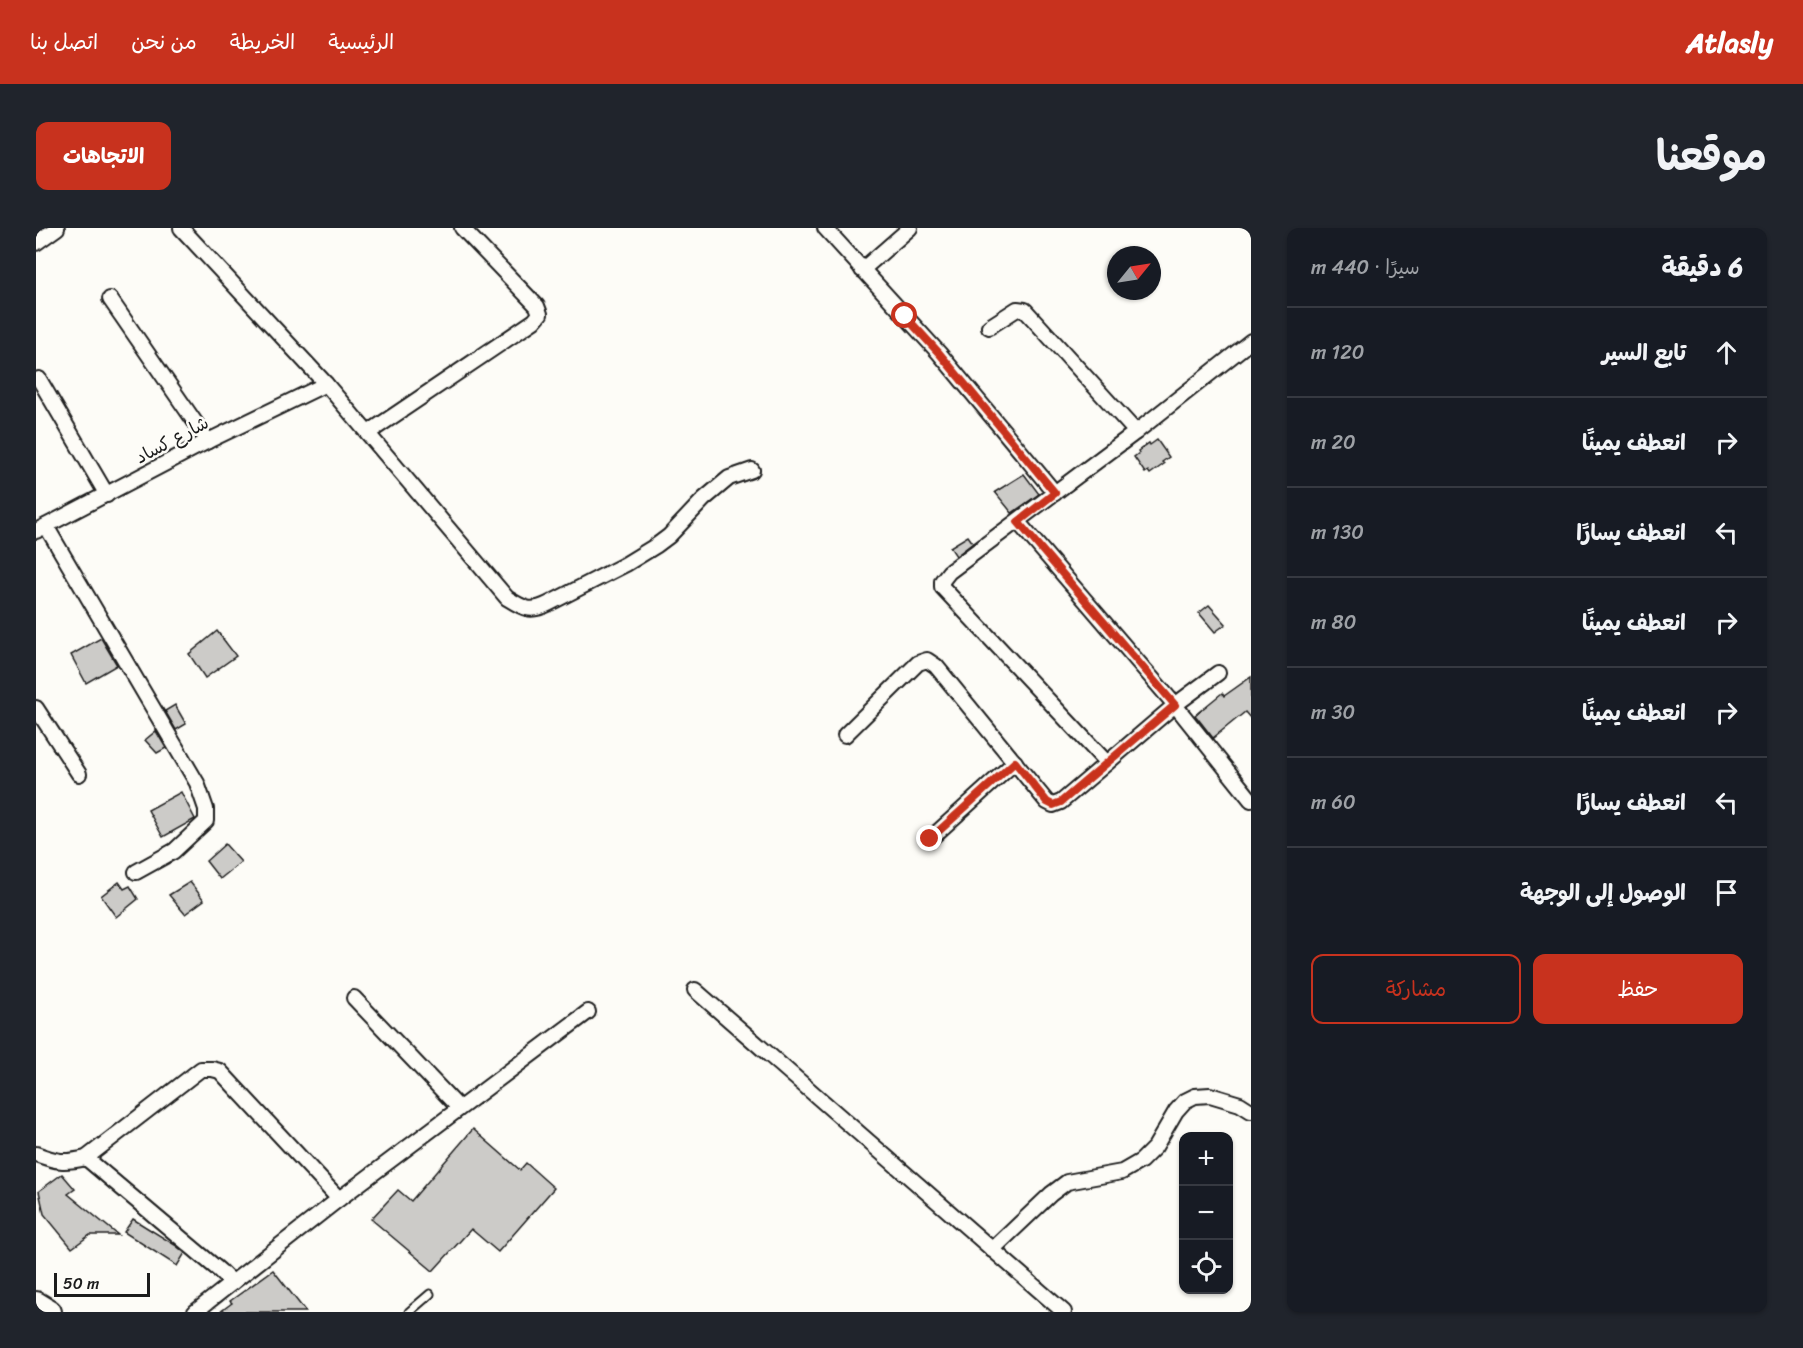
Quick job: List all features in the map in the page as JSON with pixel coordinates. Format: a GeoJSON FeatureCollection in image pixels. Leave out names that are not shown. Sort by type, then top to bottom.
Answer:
{"type":"FeatureCollection","features":[{"type":"Feature","properties":{"kind":"highway"},"geometry":{"type":"LineString","coordinates":[[36,1304],[49,1312]]}},
{"type":"Feature","properties":{"kind":"street"},"geometry":{"type":"LineString","coordinates":[[36,243],[57,228]]}},
{"type":"Feature","properties":{"kind":"street"},"geometry":{"type":"LineString","coordinates":[[181,228],[326,384],[507,598],[529,610],[539,609],[626,564],[657,545],[729,478],[752,470]]}},
{"type":"Feature","properties":{"kind":"street"},"geometry":{"type":"LineString","coordinates":[[368,433],[534,321],[540,314],[537,306],[462,228]]}},
{"type":"Feature","properties":{"kind":"street"},"geometry":{"type":"LineString","coordinates":[[825,228],[939,353],[1055,493]]}},
{"type":"Feature","properties":{"kind":"street"},"geometry":{"type":"LineString","coordinates":[[862,270],[910,228]]}},
{"type":"Feature","properties":{"kind":"street"},"geometry":{"type":"LineString","coordinates":[[110,299],[208,441]]}},
{"type":"Feature","properties":{"kind":"street"},"geometry":{"type":"LineString","coordinates":[[989,327],[1017,309],[1025,310],[1136,432]]}},
{"type":"Feature","properties":{"kind":"street"},"geometry":{"type":"LineString","coordinates":[[1107,763],[942,587],[942,581],[949,572],[1136,432],[1251,341]]}},
{"type":"Feature","properties":{"kind":"street"},"geometry":{"type":"LineString","coordinates":[[39,379],[107,495]]}},
{"type":"Feature","properties":{"kind":"street","name":"شارع كساد"},"geometry":{"type":"LineString","coordinates":[[41,528],[208,441],[326,384]]}},
{"type":"Feature","properties":{"kind":"street"},"geometry":{"type":"LineString","coordinates":[[1018,522],[1175,705],[1251,800]]}},
{"type":"Feature","properties":{"kind":"street"},"geometry":{"type":"LineString","coordinates":[[41,528],[196,783],[206,809],[206,821],[174,851],[136,872]]}},
{"type":"Feature","properties":{"kind":"street"},"geometry":{"type":"LineString","coordinates":[[845,735],[918,663],[927,660],[936,666],[1047,802],[1053,805],[1061,802],[1175,705],[1218,673]]}},
{"type":"Feature","properties":{"kind":"street"},"geometry":{"type":"LineString","coordinates":[[36,708],[79,774]]}},
{"type":"Feature","properties":{"kind":"street"},"geometry":{"type":"LineString","coordinates":[[930,839],[1015,762]]}},
{"type":"Feature","properties":{"kind":"street"},"geometry":{"type":"LineString","coordinates":[[695,990],[1064,1312]]}},
{"type":"Feature","properties":{"kind":"street"},"geometry":{"type":"LineString","coordinates":[[354,998],[459,1108]]}},
{"type":"Feature","properties":{"kind":"street"},"geometry":{"type":"LineString","coordinates":[[195,1312],[339,1198],[588,1012]]}},
{"type":"Feature","properties":{"kind":"street"},"geometry":{"type":"LineString","coordinates":[[36,1154],[55,1161],[72,1162],[86,1158],[201,1069],[212,1069],[220,1071],[339,1198]]}},
{"type":"Feature","properties":{"kind":"street"},"geometry":{"type":"LineString","coordinates":[[993,1250],[1051,1194],[1067,1182],[1122,1172],[1141,1161],[1155,1147],[1176,1111],[1185,1101],[1195,1096],[1210,1095],[1240,1104],[1251,1111]]}},
{"type":"Feature","properties":{"kind":"street"},"geometry":{"type":"LineString","coordinates":[[86,1158],[232,1283]]}},
{"type":"Feature","properties":{"kind":"lane"},"geometry":{"type":"LineString","coordinates":[[409,1312],[430,1294]]}},
{"type":"Feature","properties":{"kind":"building"},"geometry":{"type":"Polygon","coordinates":[[[1157,440],[1169,457],[1162,462],[1164,464],[1150,474],[1148,471],[1145,473],[1134,457],[1139,453],[1138,451],[1157,440]]]}},
{"type":"Feature","properties":{"kind":"building"},"geometry":{"type":"Polygon","coordinates":[[[1024,474],[1039,494],[1012,513],[995,492],[1024,474]]]}},
{"type":"Feature","properties":{"kind":"building"},"geometry":{"type":"Polygon","coordinates":[[[968,536],[973,543],[956,556],[950,547],[968,536]]]}},
{"type":"Feature","properties":{"kind":"building"},"geometry":{"type":"Polygon","coordinates":[[[1209,605],[1226,624],[1215,632],[1199,613],[1209,605]]]}},
{"type":"Feature","properties":{"kind":"building"},"geometry":{"type":"Polygon","coordinates":[[[217,631],[236,656],[205,678],[189,654],[217,631]]]}},
{"type":"Feature","properties":{"kind":"building"},"geometry":{"type":"Polygon","coordinates":[[[101,638],[117,665],[86,683],[71,655],[101,638]]]}},
{"type":"Feature","properties":{"kind":"building"},"geometry":{"type":"Polygon","coordinates":[[[1251,677],[1251,719],[1245,712],[1213,738],[1195,715],[1222,693],[1224,696],[1251,677]]]}},
{"type":"Feature","properties":{"kind":"building"},"geometry":{"type":"Polygon","coordinates":[[[175,705],[186,724],[176,730],[165,711],[175,705]]]}},
{"type":"Feature","properties":{"kind":"building"},"geometry":{"type":"Polygon","coordinates":[[[156,731],[166,748],[157,753],[145,740],[156,731]]]}},
{"type":"Feature","properties":{"kind":"building"},"geometry":{"type":"Polygon","coordinates":[[[181,792],[195,819],[163,837],[148,810],[181,792]]]}},
{"type":"Feature","properties":{"kind":"building"},"geometry":{"type":"Polygon","coordinates":[[[225,844],[241,862],[220,879],[206,861],[225,844]]]}},
{"type":"Feature","properties":{"kind":"building"},"geometry":{"type":"Polygon","coordinates":[[[119,882],[124,889],[130,886],[138,899],[116,917],[101,896],[119,882]]]}},
{"type":"Feature","properties":{"kind":"building"},"geometry":{"type":"Polygon","coordinates":[[[190,882],[204,900],[185,914],[169,895],[190,882]]]}},
{"type":"Feature","properties":{"kind":"building"},"geometry":{"type":"Polygon","coordinates":[[[473,1129],[520,1170],[526,1163],[554,1188],[498,1252],[471,1229],[433,1271],[371,1219],[398,1190],[411,1201],[473,1129]]]}},
{"type":"Feature","properties":{"kind":"building"},"geometry":{"type":"Polygon","coordinates":[[[62,1174],[75,1189],[68,1194],[118,1235],[90,1235],[72,1248],[44,1214],[39,1191],[62,1174]]]}},
{"type":"Feature","properties":{"kind":"building"},"geometry":{"type":"Polygon","coordinates":[[[133,1219],[185,1253],[177,1266],[124,1232],[133,1219]]]}},
{"type":"Feature","properties":{"kind":"building"},"geometry":{"type":"Polygon","coordinates":[[[273,1270],[306,1312],[220,1312],[232,1303],[230,1301],[273,1270]]]}},
{"type":"Feature","properties":{"kind":"route"},"geometry":{"type":"LineString","coordinates":[[905,316],[939,353],[1055,493],[1018,522],[1175,705],[1061,802],[1053,805],[1047,802],[1015,762],[930,839]]}}]}
